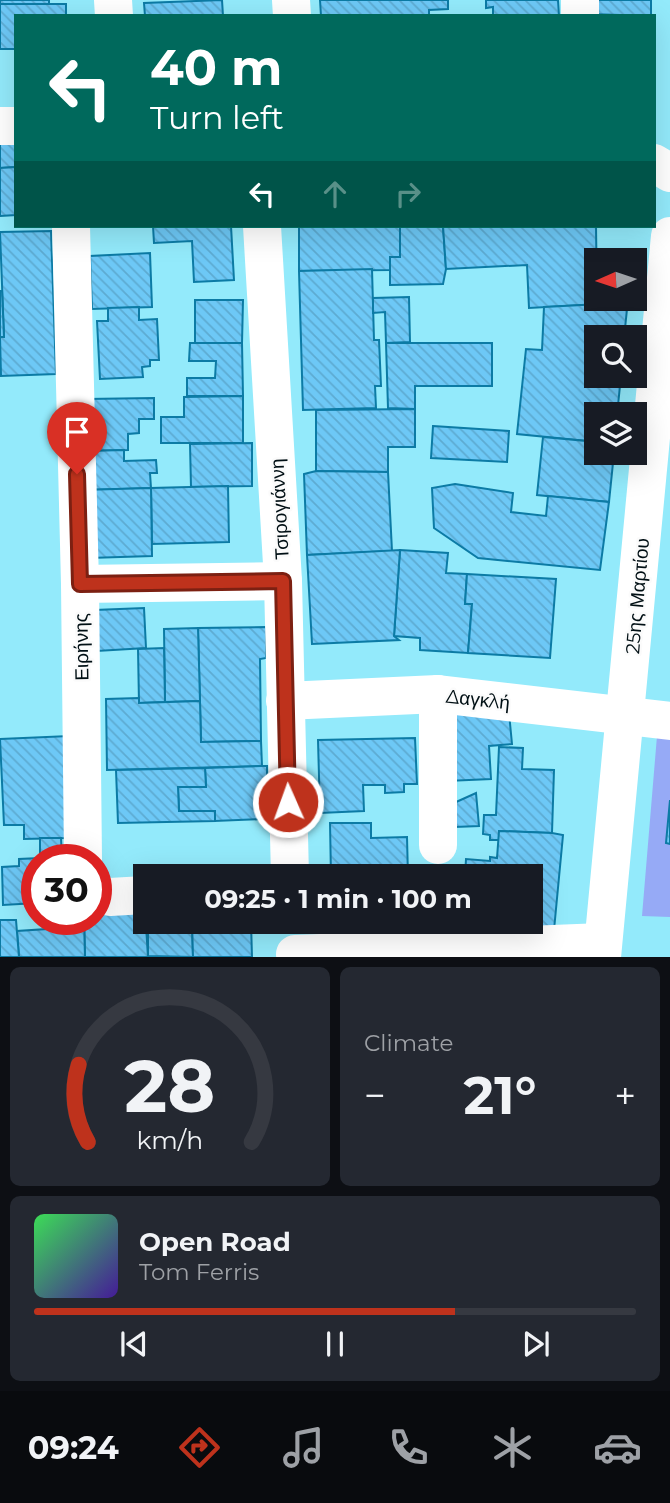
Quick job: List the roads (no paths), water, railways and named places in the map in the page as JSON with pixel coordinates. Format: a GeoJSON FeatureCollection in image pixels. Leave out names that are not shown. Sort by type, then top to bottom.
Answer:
{"type":"FeatureCollection","features":[{"type":"Feature","properties":{"kind":"street","name":"Ειρήνης"},"geometry":{"type":"LineString","coordinates":[[71,228],[80,584],[83,844]]}},
{"type":"Feature","properties":{"kind":"street","name":"Τσιρογιάννη"},"geometry":{"type":"LineString","coordinates":[[262,228],[283,581],[290,864]]}},
{"type":"Feature","properties":{"kind":"street","name":"25ης Μαρτίου"},"geometry":{"type":"LineString","coordinates":[[602,949],[670,236]]}},
{"type":"Feature","properties":{"kind":"street"},"geometry":{"type":"LineString","coordinates":[[80,584],[283,581]]}},
{"type":"Feature","properties":{"kind":"street"},"geometry":{"type":"LineString","coordinates":[[438,694],[438,845]]}},
{"type":"Feature","properties":{"kind":"street","name":"Δαγκλή"},"geometry":{"type":"LineString","coordinates":[[285,701],[438,694],[670,721]]}},
{"type":"Feature","properties":{"kind":"street"},"geometry":{"type":"LineString","coordinates":[[112,897],[133,896]]}},
{"type":"Feature","properties":{"kind":"street"},"geometry":{"type":"LineString","coordinates":[[295,944],[602,949]]}}]}
